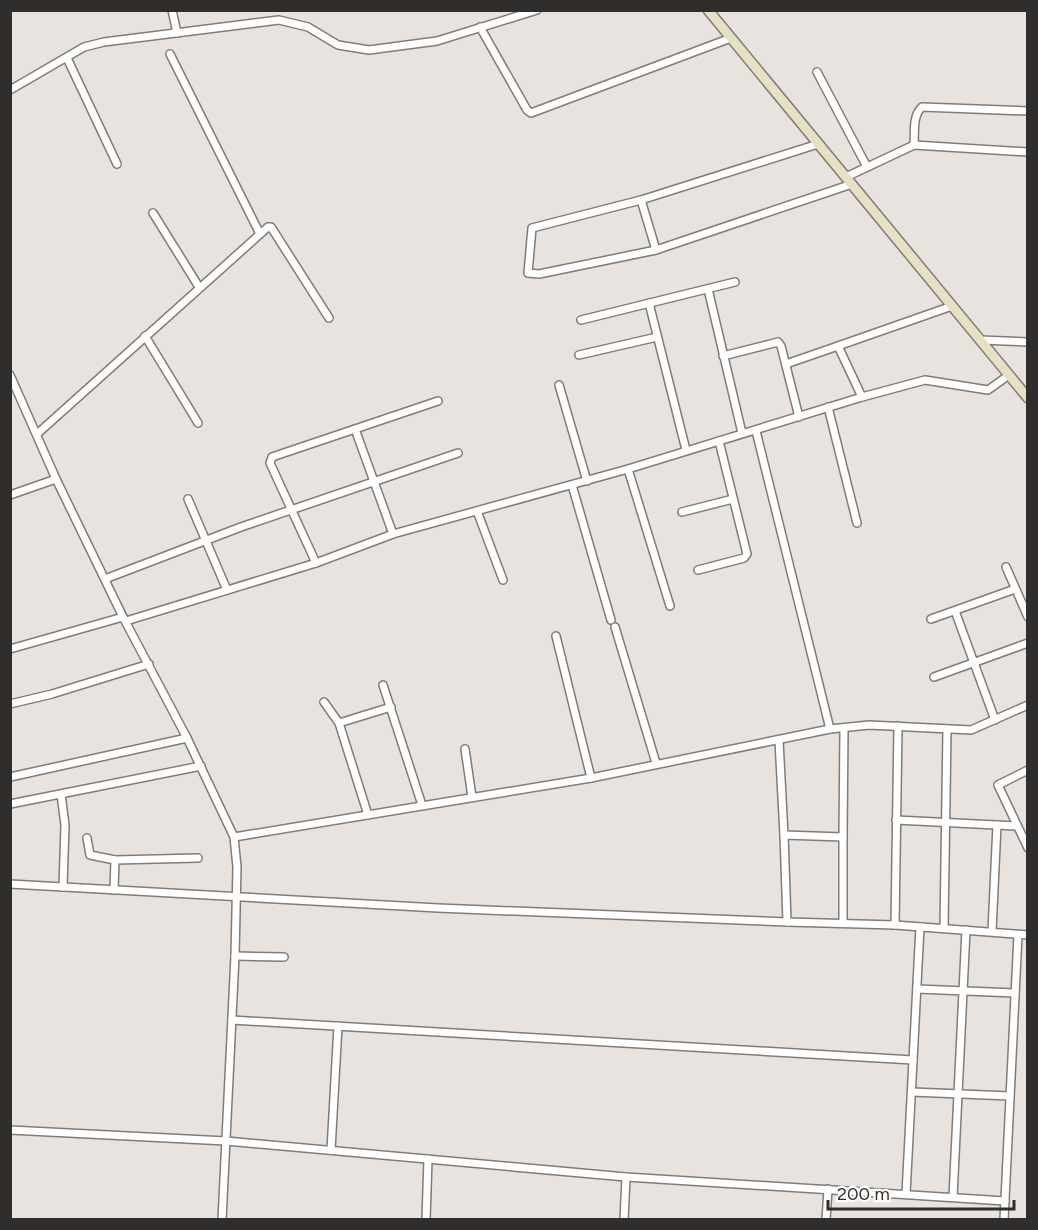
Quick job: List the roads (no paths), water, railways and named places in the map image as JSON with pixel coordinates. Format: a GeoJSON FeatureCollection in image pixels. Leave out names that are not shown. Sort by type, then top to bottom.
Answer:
{"type":"FeatureCollection","features":[{"type":"Feature","properties":{"kind":"main road"},"geometry":{"type":"LineString","coordinates":[[708,10],[1028,398]]}},
{"type":"Feature","properties":{"kind":"street"},"geometry":{"type":"LineString","coordinates":[[172,10],[177,33]]}},
{"type":"Feature","properties":{"kind":"street"},"geometry":{"type":"LineString","coordinates":[[10,90],[93,44],[279,20],[308,27],[338,45],[369,50],[437,41],[537,10]]}},
{"type":"Feature","properties":{"kind":"street"},"geometry":{"type":"LineString","coordinates":[[480,27],[527,110],[531,113],[731,38]]}},
{"type":"Feature","properties":{"kind":"street"},"geometry":{"type":"LineString","coordinates":[[170,54],[259,232]]}},
{"type":"Feature","properties":{"kind":"street"},"geometry":{"type":"LineString","coordinates":[[67,57],[117,164]]}},
{"type":"Feature","properties":{"kind":"street"},"geometry":{"type":"LineString","coordinates":[[817,72],[867,167]]}},
{"type":"Feature","properties":{"kind":"street"},"geometry":{"type":"LineString","coordinates":[[914,145],[915,122],[918,111],[922,107],[1028,111]]}},
{"type":"Feature","properties":{"kind":"street"},"geometry":{"type":"LineString","coordinates":[[818,144],[641,200],[532,228],[528,273],[539,274],[656,250],[849,181],[867,167],[914,145],[1028,152]]}},
{"type":"Feature","properties":{"kind":"street"},"geometry":{"type":"LineString","coordinates":[[641,200],[656,250]]}},
{"type":"Feature","properties":{"kind":"street"},"geometry":{"type":"LineString","coordinates":[[153,213],[199,287]]}},
{"type":"Feature","properties":{"kind":"street"},"geometry":{"type":"LineString","coordinates":[[37,434],[259,232],[271,227],[329,318]]}},
{"type":"Feature","properties":{"kind":"street"},"geometry":{"type":"LineString","coordinates":[[581,320],[735,282]]}},
{"type":"Feature","properties":{"kind":"street"},"geometry":{"type":"LineString","coordinates":[[708,289],[742,433]]}},
{"type":"Feature","properties":{"kind":"street"},"geometry":{"type":"LineString","coordinates":[[649,303],[686,450]]}},
{"type":"Feature","properties":{"kind":"street"},"geometry":{"type":"LineString","coordinates":[[786,364],[952,306]]}},
{"type":"Feature","properties":{"kind":"street"},"geometry":{"type":"LineString","coordinates":[[145,336],[198,423]]}},
{"type":"Feature","properties":{"kind":"street"},"geometry":{"type":"LineString","coordinates":[[579,355],[657,336]]}},
{"type":"Feature","properties":{"kind":"street"},"geometry":{"type":"LineString","coordinates":[[980,340],[1028,342]]}},
{"type":"Feature","properties":{"kind":"street"},"geometry":{"type":"LineString","coordinates":[[723,356],[778,342],[799,417]]}},
{"type":"Feature","properties":{"kind":"street"},"geometry":{"type":"LineString","coordinates":[[838,346],[862,397]]}},
{"type":"Feature","properties":{"kind":"street"},"geometry":{"type":"LineString","coordinates":[[10,375],[56,479],[201,766],[234,837],[237,867],[235,956],[222,1220]]}},
{"type":"Feature","properties":{"kind":"street"},"geometry":{"type":"LineString","coordinates":[[10,649],[227,590],[316,563],[393,534],[587,481],[862,397],[925,380],[988,390],[1009,375]]}},
{"type":"Feature","properties":{"kind":"street"},"geometry":{"type":"LineString","coordinates":[[559,385],[587,481]]}},
{"type":"Feature","properties":{"kind":"street"},"geometry":{"type":"LineString","coordinates":[[316,563],[270,463],[272,457],[438,401]]}},
{"type":"Feature","properties":{"kind":"street"},"geometry":{"type":"LineString","coordinates":[[828,407],[857,523]]}},
{"type":"Feature","properties":{"kind":"street"},"geometry":{"type":"LineString","coordinates":[[355,429],[393,534]]}},
{"type":"Feature","properties":{"kind":"street"},"geometry":{"type":"LineString","coordinates":[[756,431],[830,729]]}},
{"type":"Feature","properties":{"kind":"street"},"geometry":{"type":"LineString","coordinates":[[698,570],[747,557],[719,441]]}},
{"type":"Feature","properties":{"kind":"street"},"geometry":{"type":"LineString","coordinates":[[105,579],[206,540],[458,453]]}},
{"type":"Feature","properties":{"kind":"street"},"geometry":{"type":"LineString","coordinates":[[628,469],[670,606]]}},
{"type":"Feature","properties":{"kind":"street"},"geometry":{"type":"LineString","coordinates":[[10,495],[56,479]]}},
{"type":"Feature","properties":{"kind":"street"},"geometry":{"type":"LineString","coordinates":[[572,485],[611,620]]}},
{"type":"Feature","properties":{"kind":"street"},"geometry":{"type":"LineString","coordinates":[[188,499],[227,590]]}},
{"type":"Feature","properties":{"kind":"street"},"geometry":{"type":"LineString","coordinates":[[681,512],[733,499]]}},
{"type":"Feature","properties":{"kind":"street"},"geometry":{"type":"LineString","coordinates":[[477,511],[503,580]]}},
{"type":"Feature","properties":{"kind":"street"},"geometry":{"type":"LineString","coordinates":[[1006,567],[1028,617]]}},
{"type":"Feature","properties":{"kind":"street"},"geometry":{"type":"LineString","coordinates":[[931,620],[1015,589]]}},
{"type":"Feature","properties":{"kind":"street"},"geometry":{"type":"LineString","coordinates":[[955,611],[995,720]]}},
{"type":"Feature","properties":{"kind":"street"},"geometry":{"type":"LineString","coordinates":[[615,627],[656,764]]}},
{"type":"Feature","properties":{"kind":"street"},"geometry":{"type":"LineString","coordinates":[[556,636],[591,778]]}},
{"type":"Feature","properties":{"kind":"street"},"geometry":{"type":"LineString","coordinates":[[934,677],[1028,643]]}},
{"type":"Feature","properties":{"kind":"street"},"geometry":{"type":"LineString","coordinates":[[10,704],[52,694],[148,664]]}},
{"type":"Feature","properties":{"kind":"street"},"geometry":{"type":"LineString","coordinates":[[383,685],[422,805]]}},
{"type":"Feature","properties":{"kind":"street"},"geometry":{"type":"LineString","coordinates":[[324,702],[339,723],[368,815]]}},
{"type":"Feature","properties":{"kind":"street"},"geometry":{"type":"LineString","coordinates":[[234,837],[591,778],[830,729],[898,726],[971,730],[1028,705]]}},
{"type":"Feature","properties":{"kind":"street"},"geometry":{"type":"LineString","coordinates":[[339,723],[391,707]]}},
{"type":"Feature","properties":{"kind":"street"},"geometry":{"type":"LineString","coordinates":[[895,925],[898,726]]}},
{"type":"Feature","properties":{"kind":"street"},"geometry":{"type":"LineString","coordinates":[[843,923],[844,728]]}},
{"type":"Feature","properties":{"kind":"street"},"geometry":{"type":"LineString","coordinates":[[944,928],[947,729]]}},
{"type":"Feature","properties":{"kind":"street"},"geometry":{"type":"LineString","coordinates":[[10,777],[187,738]]}},
{"type":"Feature","properties":{"kind":"street"},"geometry":{"type":"LineString","coordinates":[[779,741],[787,922]]}},
{"type":"Feature","properties":{"kind":"street"},"geometry":{"type":"LineString","coordinates":[[465,749],[472,797]]}},
{"type":"Feature","properties":{"kind":"street"},"geometry":{"type":"LineString","coordinates":[[10,804],[201,766]]}},
{"type":"Feature","properties":{"kind":"street"},"geometry":{"type":"LineString","coordinates":[[1028,770],[998,785],[1028,848]]}},
{"type":"Feature","properties":{"kind":"street"},"geometry":{"type":"LineString","coordinates":[[61,794],[65,825],[63,887]]}},
{"type":"Feature","properties":{"kind":"street"},"geometry":{"type":"LineString","coordinates":[[896,820],[1016,826]]}},
{"type":"Feature","properties":{"kind":"street"},"geometry":{"type":"LineString","coordinates":[[992,931],[997,825]]}},
{"type":"Feature","properties":{"kind":"street"},"geometry":{"type":"LineString","coordinates":[[784,835],[843,837]]}},
{"type":"Feature","properties":{"kind":"street"},"geometry":{"type":"LineString","coordinates":[[87,838],[90,855],[116,860],[198,858]]}},
{"type":"Feature","properties":{"kind":"street"},"geometry":{"type":"LineString","coordinates":[[114,890],[116,860]]}},
{"type":"Feature","properties":{"kind":"street"},"geometry":{"type":"LineString","coordinates":[[10,884],[236,897],[895,925],[1028,935]]}},
{"type":"Feature","properties":{"kind":"street"},"geometry":{"type":"LineString","coordinates":[[906,1194],[920,927]]}},
{"type":"Feature","properties":{"kind":"street"},"geometry":{"type":"LineString","coordinates":[[953,1197],[966,930]]}},
{"type":"Feature","properties":{"kind":"street"},"geometry":{"type":"LineString","coordinates":[[1004,1220],[1018,935]]}},
{"type":"Feature","properties":{"kind":"street"},"geometry":{"type":"LineString","coordinates":[[235,956],[284,957]]}},
{"type":"Feature","properties":{"kind":"street"},"geometry":{"type":"LineString","coordinates":[[917,989],[1016,993]]}},
{"type":"Feature","properties":{"kind":"street"},"geometry":{"type":"LineString","coordinates":[[232,1020],[913,1060]]}},
{"type":"Feature","properties":{"kind":"street"},"geometry":{"type":"LineString","coordinates":[[331,1150],[338,1026]]}},
{"type":"Feature","properties":{"kind":"street"},"geometry":{"type":"LineString","coordinates":[[912,1092],[1010,1096]]}},
{"type":"Feature","properties":{"kind":"street"},"geometry":{"type":"LineString","coordinates":[[10,1130],[226,1141],[626,1178],[1005,1201]]}},
{"type":"Feature","properties":{"kind":"street"},"geometry":{"type":"LineString","coordinates":[[426,1220],[428,1159]]}},
{"type":"Feature","properties":{"kind":"street"},"geometry":{"type":"LineString","coordinates":[[624,1220],[626,1178]]}},
{"type":"Feature","properties":{"kind":"street"},"geometry":{"type":"LineString","coordinates":[[826,1220],[828,1189]]}}]}
